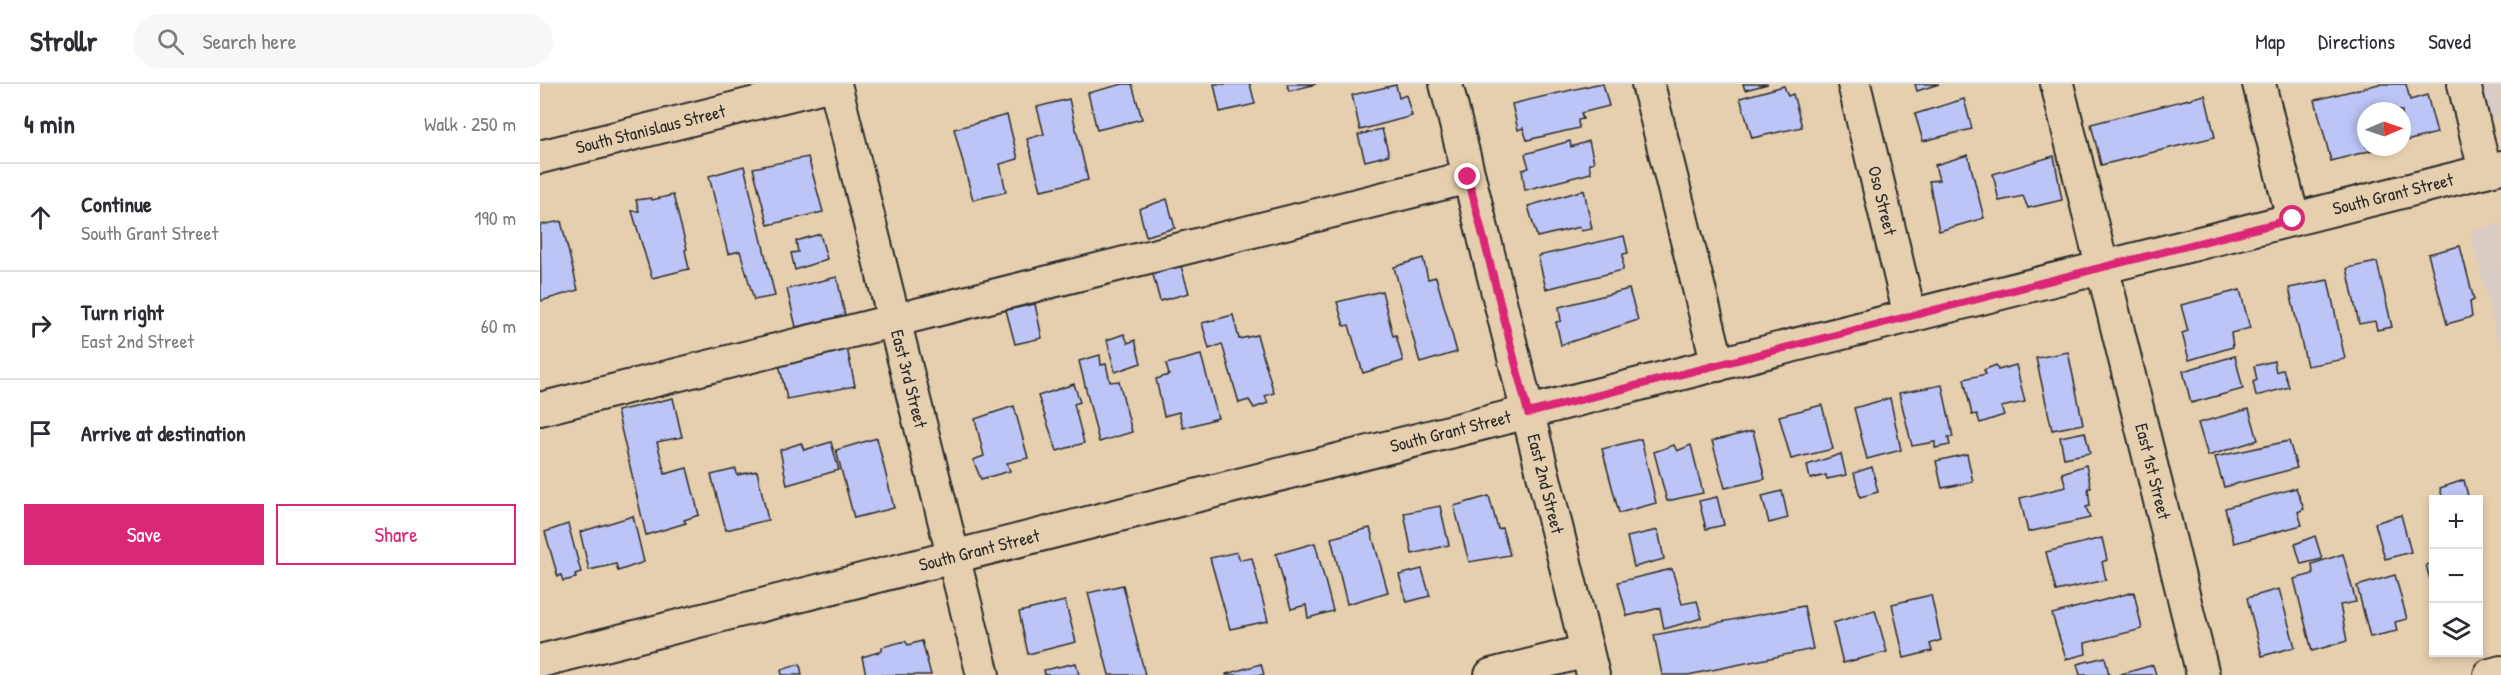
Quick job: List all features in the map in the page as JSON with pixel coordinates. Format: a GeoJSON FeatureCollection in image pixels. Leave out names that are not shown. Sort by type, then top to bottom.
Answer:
{"type":"FeatureCollection","features":[{"type":"Feature","properties":{"kind":"street","name":"South Stanislaus Street"},"geometry":{"type":"LineString","coordinates":[[540,157],[833,84]]}},
{"type":"Feature","properties":{"kind":"street","name":"East 3rd Street"},"geometry":{"type":"LineString","coordinates":[[833,84],[983,675]]}},
{"type":"Feature","properties":{"kind":"street","name":"East 2nd Street"},"geometry":{"type":"LineString","coordinates":[[1446,84],[1590,663]]}},
{"type":"Feature","properties":{"kind":"street"},"geometry":{"type":"LineString","coordinates":[[1648,84],[1718,364]]}},
{"type":"Feature","properties":{"kind":"street","name":"Oso Street"},"geometry":{"type":"LineString","coordinates":[[1854,84],[1910,316]]}},
{"type":"Feature","properties":{"kind":"street","name":"East 1st Street"},"geometry":{"type":"LineString","coordinates":[[2057,84],[2203,675]]}},
{"type":"Feature","properties":{"kind":"street"},"geometry":{"type":"LineString","coordinates":[[2259,84],[2293,219]]}},
{"type":"Feature","properties":{"kind":"street"},"geometry":{"type":"LineString","coordinates":[[2464,84],[2493,169]]}},
{"type":"Feature","properties":{"kind":"street","name":"South Grant Street"},"geometry":{"type":"LineString","coordinates":[[540,661],[2493,169]]}},
{"type":"Feature","properties":{"kind":"street"},"geometry":{"type":"LineString","coordinates":[[540,409],[1468,177]]}},
{"type":"Feature","properties":{"kind":"street"},"geometry":{"type":"LineString","coordinates":[[1491,675],[1590,663]]}},
{"type":"Feature","properties":{"kind":"street"},"geometry":{"type":"LineString","coordinates":[[2490,675],[2501,672]]}},
{"type":"Feature","properties":{"kind":"shaded area"},"geometry":{"type":"Polygon","coordinates":[[[2478,84],[2501,84],[2501,117],[2487,120],[2478,84]]]}},
{"type":"Feature","properties":{"kind":"shaded area"},"geometry":{"type":"Polygon","coordinates":[[[2501,223],[2501,351],[2470,231],[2501,223]]]}},
{"type":"Feature","properties":{"kind":"building"},"geometry":{"type":"Polygon","coordinates":[[[1123,84],[1132,84],[1142,119],[1097,130],[1088,93],[1123,84]]]}},
{"type":"Feature","properties":{"kind":"building"},"geometry":{"type":"Polygon","coordinates":[[[1214,84],[1250,84],[1255,104],[1220,112],[1214,84]]]}},
{"type":"Feature","properties":{"kind":"building"},"geometry":{"type":"Polygon","coordinates":[[[1287,84],[1316,84],[1289,91],[1287,84]]]}},
{"type":"Feature","properties":{"kind":"building"},"geometry":{"type":"Polygon","coordinates":[[[1603,84],[1609,106],[1581,113],[1583,119],[1578,120],[1579,128],[1527,140],[1523,128],[1518,130],[1512,104],[1603,84]]]}},
{"type":"Feature","properties":{"kind":"building"},"geometry":{"type":"Polygon","coordinates":[[[1743,84],[1768,84],[1745,90],[1743,84]]]}},
{"type":"Feature","properties":{"kind":"building"},"geometry":{"type":"Polygon","coordinates":[[[1915,84],[1939,84],[1917,91],[1915,84]]]}},
{"type":"Feature","properties":{"kind":"building"},"geometry":{"type":"Polygon","coordinates":[[[2379,84],[2406,84],[2410,100],[2427,95],[2437,133],[2411,140],[2411,102],[2357,102],[2357,154],[2331,161],[2315,100],[2379,84]]]}},
{"type":"Feature","properties":{"kind":"building"},"geometry":{"type":"Polygon","coordinates":[[[1396,85],[1399,98],[1406,95],[1412,116],[1360,130],[1352,95],[1396,85]]]}},
{"type":"Feature","properties":{"kind":"building"},"geometry":{"type":"Polygon","coordinates":[[[1784,86],[1788,96],[1793,94],[1802,127],[1752,138],[1740,98],[1784,86]]]}},
{"type":"Feature","properties":{"kind":"building"},"geometry":{"type":"Polygon","coordinates":[[[2205,95],[2215,137],[2101,165],[2091,124],[2205,95]]]}},
{"type":"Feature","properties":{"kind":"building"},"geometry":{"type":"Polygon","coordinates":[[[1069,99],[1088,180],[1041,190],[1027,139],[1044,134],[1037,107],[1069,99]]]}},
{"type":"Feature","properties":{"kind":"building"},"geometry":{"type":"Polygon","coordinates":[[[1964,99],[1972,129],[1923,141],[1915,114],[1964,99]]]}},
{"type":"Feature","properties":{"kind":"building"},"geometry":{"type":"Polygon","coordinates":[[[1007,115],[1018,159],[1000,164],[1006,192],[973,200],[954,129],[1007,115]]]}},
{"type":"Feature","properties":{"kind":"building"},"geometry":{"type":"Polygon","coordinates":[[[1382,129],[1389,155],[1365,161],[1358,135],[1382,129]]]}},
{"type":"Feature","properties":{"kind":"building"},"geometry":{"type":"Polygon","coordinates":[[[1570,141],[1571,147],[1589,141],[1594,162],[1589,164],[1591,173],[1525,190],[1522,170],[1529,168],[1525,154],[1570,141]]]}},
{"type":"Feature","properties":{"kind":"building"},"geometry":{"type":"Polygon","coordinates":[[[1968,155],[1984,218],[1939,231],[1929,181],[1939,180],[1935,165],[1968,155]]]}},
{"type":"Feature","properties":{"kind":"building"},"geometry":{"type":"Polygon","coordinates":[[[2054,156],[2062,200],[2028,208],[2023,196],[1999,201],[1993,174],[2054,156]]]}},
{"type":"Feature","properties":{"kind":"building"},"geometry":{"type":"Polygon","coordinates":[[[808,157],[823,212],[768,225],[753,168],[808,157]]]}},
{"type":"Feature","properties":{"kind":"building"},"geometry":{"type":"Polygon","coordinates":[[[744,166],[775,296],[754,300],[740,251],[728,254],[709,176],[744,166]]]}},
{"type":"Feature","properties":{"kind":"building"},"geometry":{"type":"Polygon","coordinates":[[[1584,190],[1592,229],[1581,231],[1580,227],[1537,237],[1528,206],[1584,190]]]}},
{"type":"Feature","properties":{"kind":"building"},"geometry":{"type":"Polygon","coordinates":[[[673,195],[687,249],[685,250],[689,269],[652,278],[632,211],[639,211],[636,200],[651,198],[652,200],[673,195]]]}},
{"type":"Feature","properties":{"kind":"building"},"geometry":{"type":"Polygon","coordinates":[[[1167,199],[1175,228],[1146,236],[1139,209],[1167,199]]]}},
{"type":"Feature","properties":{"kind":"building"},"geometry":{"type":"Polygon","coordinates":[[[561,221],[578,290],[541,301],[540,225],[561,221]]]}},
{"type":"Feature","properties":{"kind":"building"},"geometry":{"type":"Polygon","coordinates":[[[820,234],[827,259],[795,270],[791,253],[798,252],[796,241],[820,234]]]}},
{"type":"Feature","properties":{"kind":"building"},"geometry":{"type":"Polygon","coordinates":[[[1624,236],[1628,253],[1623,254],[1623,270],[1546,289],[1538,256],[1624,236]]]}},
{"type":"Feature","properties":{"kind":"building"},"geometry":{"type":"Polygon","coordinates":[[[2460,246],[2474,300],[2470,302],[2472,317],[2447,324],[2428,254],[2460,246]]]}},
{"type":"Feature","properties":{"kind":"building"},"geometry":{"type":"Polygon","coordinates":[[[1423,258],[1428,279],[1436,277],[1457,352],[1420,363],[1394,267],[1423,258]]]}},
{"type":"Feature","properties":{"kind":"building"},"geometry":{"type":"Polygon","coordinates":[[[2377,262],[2392,327],[2377,330],[2375,321],[2359,324],[2347,268],[2377,262]]]}},
{"type":"Feature","properties":{"kind":"building"},"geometry":{"type":"Polygon","coordinates":[[[1180,263],[1189,293],[1160,301],[1152,271],[1180,263]]]}},
{"type":"Feature","properties":{"kind":"building"},"geometry":{"type":"Polygon","coordinates":[[[837,277],[845,316],[796,327],[787,289],[837,277]]]}},
{"type":"Feature","properties":{"kind":"building"},"geometry":{"type":"Polygon","coordinates":[[[2328,280],[2345,359],[2307,366],[2289,288],[2328,280]]]}},
{"type":"Feature","properties":{"kind":"building"},"geometry":{"type":"Polygon","coordinates":[[[1629,289],[1638,320],[1561,345],[1556,322],[1561,321],[1559,307],[1629,289]]]}},
{"type":"Feature","properties":{"kind":"building"},"geometry":{"type":"Polygon","coordinates":[[[2240,290],[2250,328],[2231,333],[2233,347],[2189,360],[2182,333],[2188,331],[2181,305],[2240,290]]]}},
{"type":"Feature","properties":{"kind":"building"},"geometry":{"type":"Polygon","coordinates":[[[1382,291],[1393,336],[1396,335],[1403,361],[1363,373],[1349,325],[1344,326],[1337,302],[1382,291]]]}},
{"type":"Feature","properties":{"kind":"building"},"geometry":{"type":"Polygon","coordinates":[[[1035,304],[1042,338],[1015,344],[1006,310],[1035,304]]]}},
{"type":"Feature","properties":{"kind":"building"},"geometry":{"type":"Polygon","coordinates":[[[1233,315],[1239,339],[1257,335],[1274,393],[1265,396],[1268,403],[1254,408],[1249,400],[1239,403],[1222,344],[1209,349],[1202,323],[1233,315]]]}},
{"type":"Feature","properties":{"kind":"building"},"geometry":{"type":"Polygon","coordinates":[[[1124,334],[1128,343],[1135,340],[1141,363],[1115,372],[1107,340],[1124,334]]]}},
{"type":"Feature","properties":{"kind":"building"},"geometry":{"type":"Polygon","coordinates":[[[847,348],[855,386],[787,399],[779,364],[847,348]]]}},
{"type":"Feature","properties":{"kind":"building"},"geometry":{"type":"Polygon","coordinates":[[[2068,352],[2083,424],[2052,430],[2036,358],[2068,352]]]}},
{"type":"Feature","properties":{"kind":"building"},"geometry":{"type":"Polygon","coordinates":[[[1100,355],[1101,365],[1106,364],[1110,382],[1119,381],[1132,432],[1099,442],[1079,361],[1100,355]]]}},
{"type":"Feature","properties":{"kind":"building"},"geometry":{"type":"Polygon","coordinates":[[[1201,355],[1218,418],[1183,428],[1179,412],[1164,416],[1156,379],[1169,375],[1166,364],[1201,355]]]}},
{"type":"Feature","properties":{"kind":"building"},"geometry":{"type":"Polygon","coordinates":[[[2235,356],[2243,389],[2191,403],[2183,371],[2235,356]]]}},
{"type":"Feature","properties":{"kind":"building"},"geometry":{"type":"Polygon","coordinates":[[[2274,361],[2276,372],[2283,369],[2289,387],[2256,396],[2253,382],[2257,380],[2254,366],[2274,361]]]}},
{"type":"Feature","properties":{"kind":"building"},"geometry":{"type":"Polygon","coordinates":[[[1996,365],[1998,370],[2016,365],[2025,402],[2001,407],[2004,415],[1980,423],[1977,414],[1972,415],[1964,379],[1986,374],[1984,370],[1996,365]]]}},
{"type":"Feature","properties":{"kind":"building"},"geometry":{"type":"Polygon","coordinates":[[[1074,384],[1080,402],[1074,404],[1084,443],[1057,451],[1038,396],[1074,384]]]}},
{"type":"Feature","properties":{"kind":"building"},"geometry":{"type":"Polygon","coordinates":[[[1942,385],[1953,437],[1948,437],[1950,445],[1935,448],[1935,442],[1912,446],[1899,393],[1942,385]]]}},
{"type":"Feature","properties":{"kind":"building"},"geometry":{"type":"Polygon","coordinates":[[[673,398],[682,437],[657,442],[665,474],[687,468],[699,515],[684,520],[686,523],[646,535],[617,411],[673,398]]]}},
{"type":"Feature","properties":{"kind":"building"},"geometry":{"type":"Polygon","coordinates":[[[1890,398],[1901,450],[1867,459],[1854,408],[1890,398]]]}},
{"type":"Feature","properties":{"kind":"building"},"geometry":{"type":"Polygon","coordinates":[[[1822,405],[1833,449],[1791,459],[1779,416],[1822,405]]]}},
{"type":"Feature","properties":{"kind":"building"},"geometry":{"type":"Polygon","coordinates":[[[1014,406],[1028,458],[1007,463],[1010,471],[981,479],[973,460],[984,456],[975,419],[1014,406]]]}},
{"type":"Feature","properties":{"kind":"building"},"geometry":{"type":"Polygon","coordinates":[[[2249,409],[2258,440],[2208,456],[2198,423],[2249,409]]]}},
{"type":"Feature","properties":{"kind":"building"},"geometry":{"type":"Polygon","coordinates":[[[1753,431],[1765,479],[1725,488],[1712,441],[1753,431]]]}},
{"type":"Feature","properties":{"kind":"building"},"geometry":{"type":"Polygon","coordinates":[[[2085,432],[2090,453],[2064,458],[2060,437],[2085,432]]]}},
{"type":"Feature","properties":{"kind":"building"},"geometry":{"type":"Polygon","coordinates":[[[877,438],[894,508],[854,518],[836,450],[877,438]]]}},
{"type":"Feature","properties":{"kind":"building"},"geometry":{"type":"Polygon","coordinates":[[[1641,439],[1656,503],[1619,513],[1602,449],[1641,439]]]}},
{"type":"Feature","properties":{"kind":"building"},"geometry":{"type":"Polygon","coordinates":[[[2289,441],[2297,468],[2224,487],[2215,457],[2289,441]]]}},
{"type":"Feature","properties":{"kind":"building"},"geometry":{"type":"Polygon","coordinates":[[[831,442],[839,470],[787,485],[780,450],[801,443],[804,450],[831,442]]]}},
{"type":"Feature","properties":{"kind":"building"},"geometry":{"type":"Polygon","coordinates":[[[1674,445],[1677,451],[1691,445],[1703,493],[1667,501],[1654,452],[1674,445]]]}},
{"type":"Feature","properties":{"kind":"building"},"geometry":{"type":"Polygon","coordinates":[[[1841,454],[1846,475],[1827,479],[1826,475],[1810,479],[1807,465],[1841,454]]]}},
{"type":"Feature","properties":{"kind":"building"},"geometry":{"type":"Polygon","coordinates":[[[1967,454],[1973,482],[1942,488],[1936,461],[1967,454]]]}},
{"type":"Feature","properties":{"kind":"building"},"geometry":{"type":"Polygon","coordinates":[[[2086,465],[2091,488],[2088,488],[2090,506],[2086,507],[2090,518],[2028,532],[2020,498],[2066,487],[2062,473],[2086,465]]]}},
{"type":"Feature","properties":{"kind":"building"},"geometry":{"type":"Polygon","coordinates":[[[1872,467],[1878,492],[1860,497],[1854,473],[1872,467]]]}},
{"type":"Feature","properties":{"kind":"building"},"geometry":{"type":"Polygon","coordinates":[[[736,469],[737,475],[757,471],[768,520],[726,530],[711,475],[736,469]]]}},
{"type":"Feature","properties":{"kind":"building"},"geometry":{"type":"Polygon","coordinates":[[[2464,480],[2468,495],[2442,495],[2440,488],[2464,480]]]}},
{"type":"Feature","properties":{"kind":"building"},"geometry":{"type":"Polygon","coordinates":[[[2296,488],[2304,509],[2298,512],[2302,525],[2234,543],[2225,508],[2296,488]]]}},
{"type":"Feature","properties":{"kind":"building"},"geometry":{"type":"Polygon","coordinates":[[[1782,491],[1788,518],[1769,523],[1762,496],[1782,491]]]}},
{"type":"Feature","properties":{"kind":"building"},"geometry":{"type":"Polygon","coordinates":[[[1489,496],[1498,529],[1502,528],[1510,555],[1469,562],[1454,506],[1489,496]]]}},
{"type":"Feature","properties":{"kind":"building"},"geometry":{"type":"Polygon","coordinates":[[[1717,497],[1724,525],[1706,529],[1699,501],[1717,497]]]}},
{"type":"Feature","properties":{"kind":"building"},"geometry":{"type":"Polygon","coordinates":[[[1440,506],[1449,545],[1412,554],[1404,513],[1440,506]]]}},
{"type":"Feature","properties":{"kind":"building"},"geometry":{"type":"Polygon","coordinates":[[[2401,515],[2411,552],[2385,559],[2375,523],[2401,515]]]}},
{"type":"Feature","properties":{"kind":"building"},"geometry":{"type":"Polygon","coordinates":[[[633,516],[644,562],[618,571],[616,564],[589,570],[580,532],[633,516]]]}},
{"type":"Feature","properties":{"kind":"building"},"geometry":{"type":"Polygon","coordinates":[[[568,524],[581,572],[575,574],[576,578],[563,581],[561,575],[558,577],[545,532],[568,524]]]}},
{"type":"Feature","properties":{"kind":"building"},"geometry":{"type":"Polygon","coordinates":[[[1370,528],[1388,592],[1347,604],[1331,538],[1370,528]]]}},
{"type":"Feature","properties":{"kind":"building"},"geometry":{"type":"Polygon","coordinates":[[[1658,530],[1664,559],[1634,567],[1627,537],[1658,530]]]}},
{"type":"Feature","properties":{"kind":"building"},"geometry":{"type":"Polygon","coordinates":[[[2315,536],[2322,559],[2301,564],[2295,544],[2315,536]]]}},
{"type":"Feature","properties":{"kind":"building"},"geometry":{"type":"Polygon","coordinates":[[[2102,538],[2107,560],[2102,562],[2106,580],[2056,591],[2046,552],[2102,538]]]}},
{"type":"Feature","properties":{"kind":"building"},"geometry":{"type":"Polygon","coordinates":[[[1315,543],[1333,611],[1308,618],[1306,605],[1291,609],[1276,554],[1315,543]]]}},
{"type":"Feature","properties":{"kind":"building"},"geometry":{"type":"Polygon","coordinates":[[[1237,552],[1240,560],[1252,558],[1268,621],[1230,629],[1210,558],[1237,552]]]}},
{"type":"Feature","properties":{"kind":"building"},"geometry":{"type":"Polygon","coordinates":[[[2343,554],[2356,602],[2340,605],[2347,641],[2312,651],[2294,579],[2313,574],[2312,564],[2343,554]]]}},
{"type":"Feature","properties":{"kind":"building"},"geometry":{"type":"Polygon","coordinates":[[[1422,569],[1430,596],[1407,602],[1399,575],[1422,569]]]}},
{"type":"Feature","properties":{"kind":"building"},"geometry":{"type":"Polygon","coordinates":[[[1672,569],[1682,604],[1697,601],[1702,618],[1664,629],[1660,608],[1627,616],[1618,582],[1672,569]]]}},
{"type":"Feature","properties":{"kind":"building"},"geometry":{"type":"Polygon","coordinates":[[[2395,575],[2407,619],[2395,622],[2397,631],[2370,637],[2357,586],[2395,575]]]}},
{"type":"Feature","properties":{"kind":"building"},"geometry":{"type":"Polygon","coordinates":[[[1123,585],[1145,675],[1109,675],[1088,593],[1123,585]]]}},
{"type":"Feature","properties":{"kind":"building"},"geometry":{"type":"Polygon","coordinates":[[[2279,589],[2295,647],[2262,656],[2247,598],[2279,589]]]}},
{"type":"Feature","properties":{"kind":"building"},"geometry":{"type":"Polygon","coordinates":[[[2134,592],[2142,629],[2085,643],[2086,654],[2066,659],[2052,614],[2134,592]]]}},
{"type":"Feature","properties":{"kind":"building"},"geometry":{"type":"Polygon","coordinates":[[[1931,595],[1941,640],[1930,644],[1932,651],[1904,658],[1892,604],[1931,595]]]}},
{"type":"Feature","properties":{"kind":"building"},"geometry":{"type":"Polygon","coordinates":[[[1065,601],[1076,642],[1028,654],[1019,612],[1065,601]]]}},
{"type":"Feature","properties":{"kind":"building"},"geometry":{"type":"Polygon","coordinates":[[[1804,606],[1813,649],[1688,675],[1662,675],[1654,635],[1804,606]]]}},
{"type":"Feature","properties":{"kind":"building"},"geometry":{"type":"Polygon","coordinates":[[[1875,610],[1887,652],[1843,663],[1833,623],[1875,610]]]}},
{"type":"Feature","properties":{"kind":"building"},"geometry":{"type":"Polygon","coordinates":[[[905,641],[908,645],[922,641],[931,675],[866,675],[862,657],[882,651],[882,647],[905,641]]]}},
{"type":"Feature","properties":{"kind":"building"},"geometry":{"type":"Polygon","coordinates":[[[2105,657],[2109,675],[2080,675],[2077,664],[2105,657]]]}},
{"type":"Feature","properties":{"kind":"building"},"geometry":{"type":"Polygon","coordinates":[[[1076,663],[1079,675],[1045,675],[1044,670],[1076,663]]]}},
{"type":"Feature","properties":{"kind":"building"},"geometry":{"type":"Polygon","coordinates":[[[800,664],[802,675],[782,675],[781,670],[800,664]]]}},
{"type":"Feature","properties":{"kind":"building"},"geometry":{"type":"Polygon","coordinates":[[[1261,664],[1264,675],[1226,675],[1226,674],[1261,664]]]}},
{"type":"Feature","properties":{"kind":"building"},"geometry":{"type":"Polygon","coordinates":[[[2153,665],[2156,675],[2118,675],[2153,665]]]}},
{"type":"Feature","properties":{"kind":"route"},"geometry":{"type":"LineString","coordinates":[[1468,177],[1528,413],[2293,219]]}}]}
